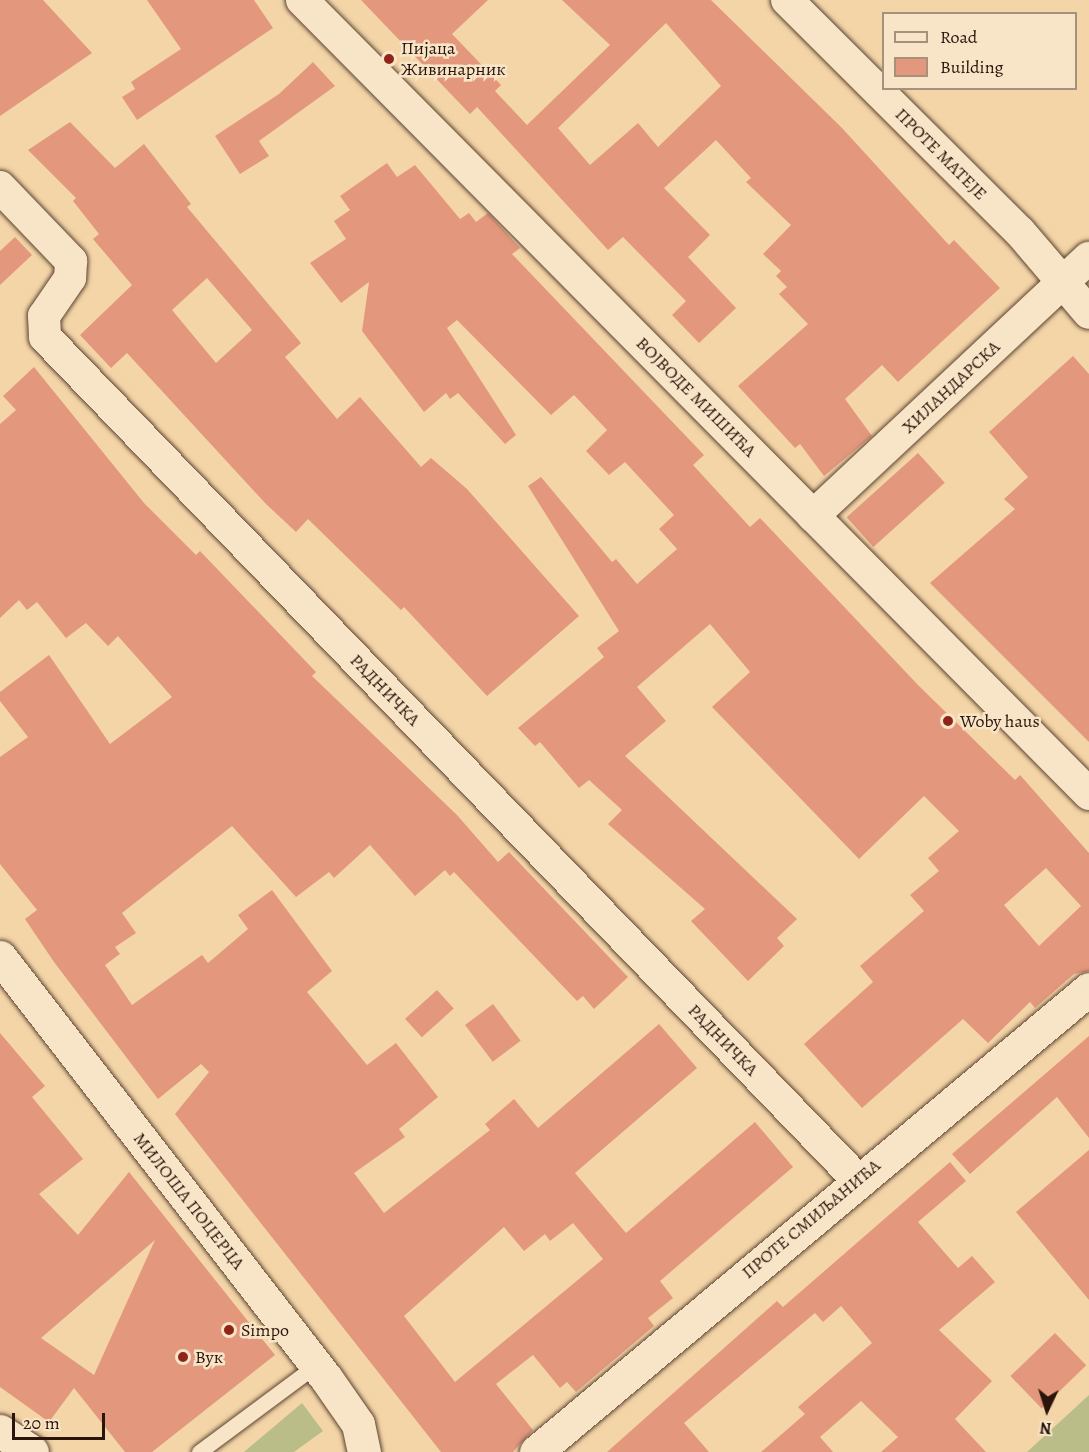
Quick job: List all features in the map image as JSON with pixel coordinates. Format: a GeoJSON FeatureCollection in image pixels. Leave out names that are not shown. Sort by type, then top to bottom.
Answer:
{"type":"FeatureCollection","features":[{"type":"Feature","properties":{"kind":"street","name":"ВОЈВОДЕ МИШИЋА"},"geometry":{"type":"LineString","coordinates":[[302,0],[1089,794]]}},
{"type":"Feature","properties":{"kind":"street","name":"ПРОТЕ МАТЕЈЕ"},"geometry":{"type":"LineString","coordinates":[[787,0],[1020,232],[1061,285],[1089,314]]}},
{"type":"Feature","properties":{"kind":"street","name":"РАДНИЧКА"},"geometry":{"type":"LineString","coordinates":[[0,187],[71,261],[70,278],[44,316],[45,337],[857,1179]]}},
{"type":"Feature","properties":{"kind":"street","name":"ХИЛАНДАРСКА"},"geometry":{"type":"LineString","coordinates":[[813,516],[1089,258]]}},
{"type":"Feature","properties":{"kind":"street","name":"МИЛОША ПОЦЕРЦА"},"geometry":{"type":"LineString","coordinates":[[0,957],[316,1365],[358,1424],[364,1452]]}},
{"type":"Feature","properties":{"kind":"street","name":"ПРОТЕ СМИЉАНИЋА"},"geometry":{"type":"LineString","coordinates":[[536,1452],[857,1179],[1089,989]]}},
{"type":"Feature","properties":{"kind":"street"},"geometry":{"type":"LineString","coordinates":[[0,1431],[32,1452]]}},
{"type":"Feature","properties":{"kind":"lane"},"geometry":{"type":"LineString","coordinates":[[199,1452],[316,1365]]}},
{"type":"Feature","properties":{"kind":"green space"},"geometry":{"type":"Polygon","coordinates":[[[1089,1395],[1089,1452],[1027,1452],[1089,1395]]]}},
{"type":"Feature","properties":{"kind":"green space"},"geometry":{"type":"Polygon","coordinates":[[[302,1403],[323,1431],[294,1452],[244,1452],[302,1403]]]}},
{"type":"Feature","properties":{"kind":"building"},"geometry":{"type":"Polygon","coordinates":[[[0,0],[43,0],[92,53],[0,116],[0,0]]]}},
{"type":"Feature","properties":{"kind":"building"},"geometry":{"type":"Polygon","coordinates":[[[147,0],[254,0],[273,28],[137,120],[122,97],[135,89],[131,82],[181,49],[147,0]]]}},
{"type":"Feature","properties":{"kind":"building"},"geometry":{"type":"Polygon","coordinates":[[[361,0],[488,0],[452,34],[501,85],[495,91],[527,125],[610,45],[562,0],[711,0],[842,128],[949,245],[954,240],[1000,288],[898,382],[882,365],[845,399],[872,436],[824,476],[800,444],[795,448],[738,386],[808,324],[779,294],[787,287],[776,276],[781,271],[763,254],[791,225],[746,182],[751,178],[716,140],[664,188],[710,235],[688,257],[736,308],[699,343],[672,315],[686,301],[623,237],[608,250],[477,107],[470,114],[361,0]],[[666,23],[558,128],[590,165],[638,123],[658,147],[721,86],[666,23]]]}},
{"type":"Feature","properties":{"kind":"building"},"geometry":{"type":"Polygon","coordinates":[[[313,62],[335,86],[259,141],[269,156],[240,174],[215,136],[279,94],[313,62]]]}},
{"type":"Feature","properties":{"kind":"building"},"geometry":{"type":"Polygon","coordinates":[[[70,122],[115,168],[144,144],[191,204],[187,207],[301,343],[285,357],[337,419],[360,397],[421,467],[431,458],[467,489],[579,616],[487,696],[404,607],[401,610],[308,519],[296,532],[266,504],[127,353],[111,368],[80,335],[132,285],[93,239],[99,234],[73,201],[76,198],[28,150],[70,122]],[[207,278],[172,310],[216,363],[252,330],[207,278]]]}},
{"type":"Feature","properties":{"kind":"building"},"geometry":{"type":"Polygon","coordinates":[[[387,163],[397,177],[415,165],[460,219],[469,213],[476,222],[488,213],[520,248],[512,254],[704,455],[693,465],[750,527],[760,518],[918,685],[1015,780],[1020,775],[1089,853],[1089,971],[1074,974],[1035,1008],[1030,1002],[988,1043],[963,1019],[862,1108],[804,1044],[873,982],[860,966],[924,911],[910,895],[939,871],[928,858],[959,831],[924,796],[859,859],[712,707],[750,672],[710,624],[637,687],[666,721],[625,756],[797,919],[777,938],[784,946],[748,981],[691,921],[705,909],[608,824],[622,810],[589,780],[579,788],[540,742],[535,746],[518,728],[604,657],[597,648],[619,631],[528,486],[541,477],[612,562],[616,559],[637,584],[677,549],[659,529],[674,515],[625,462],[609,475],[586,451],[607,430],[574,395],[551,415],[457,320],[447,328],[516,435],[505,444],[458,393],[450,399],[446,393],[424,412],[362,331],[369,282],[341,303],[310,263],[346,239],[334,221],[350,210],[340,196],[387,163]],[[1046,868],[1004,905],[1039,946],[1081,906],[1046,868]]]}},
{"type":"Feature","properties":{"kind":"building"},"geometry":{"type":"Polygon","coordinates":[[[15,237],[32,255],[0,285],[0,251],[15,237]]]}},
{"type":"Feature","properties":{"kind":"building"},"geometry":{"type":"Polygon","coordinates":[[[1073,356],[1089,374],[1089,742],[930,583],[1015,509],[1004,499],[1028,477],[989,432],[1073,356]]]}},
{"type":"Feature","properties":{"kind":"building"},"geometry":{"type":"Polygon","coordinates":[[[34,367],[144,503],[196,555],[200,551],[316,672],[312,676],[457,815],[498,862],[509,852],[628,977],[594,1009],[583,996],[577,1001],[454,872],[450,876],[445,870],[415,896],[370,845],[334,878],[329,872],[296,897],[232,826],[122,913],[136,933],[115,947],[120,954],[105,965],[132,1005],[202,955],[208,963],[248,929],[238,915],[272,890],[332,971],[307,992],[367,1065],[396,1043],[438,1097],[399,1129],[405,1137],[354,1173],[384,1213],[490,1130],[485,1124],[514,1099],[538,1128],[659,1024],[697,1068],[575,1173],[626,1233],[755,1122],[793,1167],[660,1281],[673,1298],[648,1318],[654,1326],[576,1392],[567,1382],[560,1388],[533,1355],[496,1384],[533,1430],[513,1452],[441,1452],[175,1114],[209,1072],[201,1064],[158,1099],[54,962],[25,919],[37,910],[0,864],[0,757],[28,737],[0,701],[0,692],[49,655],[110,744],[172,697],[118,636],[108,646],[86,623],[66,638],[37,602],[27,610],[19,600],[0,618],[0,424],[16,410],[3,396],[34,367]],[[573,1223],[550,1241],[545,1234],[524,1251],[504,1227],[404,1316],[455,1382],[603,1259],[573,1223]]]}},
{"type":"Feature","properties":{"kind":"building"},"geometry":{"type":"Polygon","coordinates":[[[918,453],[945,483],[873,547],[847,517],[918,453]]]}},
{"type":"Feature","properties":{"kind":"building"},"geometry":{"type":"Polygon","coordinates":[[[437,990],[454,1009],[422,1037],[405,1019],[437,990]]]}},
{"type":"Feature","properties":{"kind":"building"},"geometry":{"type":"Polygon","coordinates":[[[493,1004],[521,1041],[493,1062],[465,1025],[493,1004]]]}},
{"type":"Feature","properties":{"kind":"building"},"geometry":{"type":"Polygon","coordinates":[[[0,1033],[45,1086],[32,1097],[83,1159],[39,1194],[78,1235],[129,1172],[275,1355],[152,1452],[125,1452],[74,1388],[49,1422],[0,1387],[0,1033]],[[155,1240],[41,1338],[94,1375],[155,1240]]]}},
{"type":"Feature","properties":{"kind":"building"},"geometry":{"type":"Polygon","coordinates":[[[1089,1036],[1089,1138],[1057,1097],[970,1174],[952,1154],[1089,1036]]]}},
{"type":"Feature","properties":{"kind":"building"},"geometry":{"type":"Polygon","coordinates":[[[1089,1150],[1089,1300],[1016,1212],[1089,1150]]]}},
{"type":"Feature","properties":{"kind":"building"},"geometry":{"type":"Polygon","coordinates":[[[950,1162],[966,1181],[918,1222],[958,1268],[972,1256],[995,1282],[939,1330],[992,1381],[955,1419],[986,1452],[881,1452],[898,1437],[861,1401],[820,1437],[833,1452],[761,1452],[805,1414],[798,1407],[872,1343],[841,1306],[823,1322],[815,1313],[684,1423],[709,1452],[607,1452],[777,1301],[783,1307],[950,1162]]]}},
{"type":"Feature","properties":{"kind":"building"},"geometry":{"type":"Polygon","coordinates":[[[1055,1333],[1086,1365],[1042,1408],[1010,1376],[1055,1333]]]}},
{"type":"Feature","properties":{"kind":"place","name":"Пијаца Живинарник"},"geometry":{"type":"Point","coordinates":[389,59]}},
{"type":"Feature","properties":{"kind":"place","name":"Woby haus"},"geometry":{"type":"Point","coordinates":[948,721]}},
{"type":"Feature","properties":{"kind":"place","name":"Simpo"},"geometry":{"type":"Point","coordinates":[229,1330]}},
{"type":"Feature","properties":{"kind":"place","name":"Вук"},"geometry":{"type":"Point","coordinates":[183,1357]}}]}
